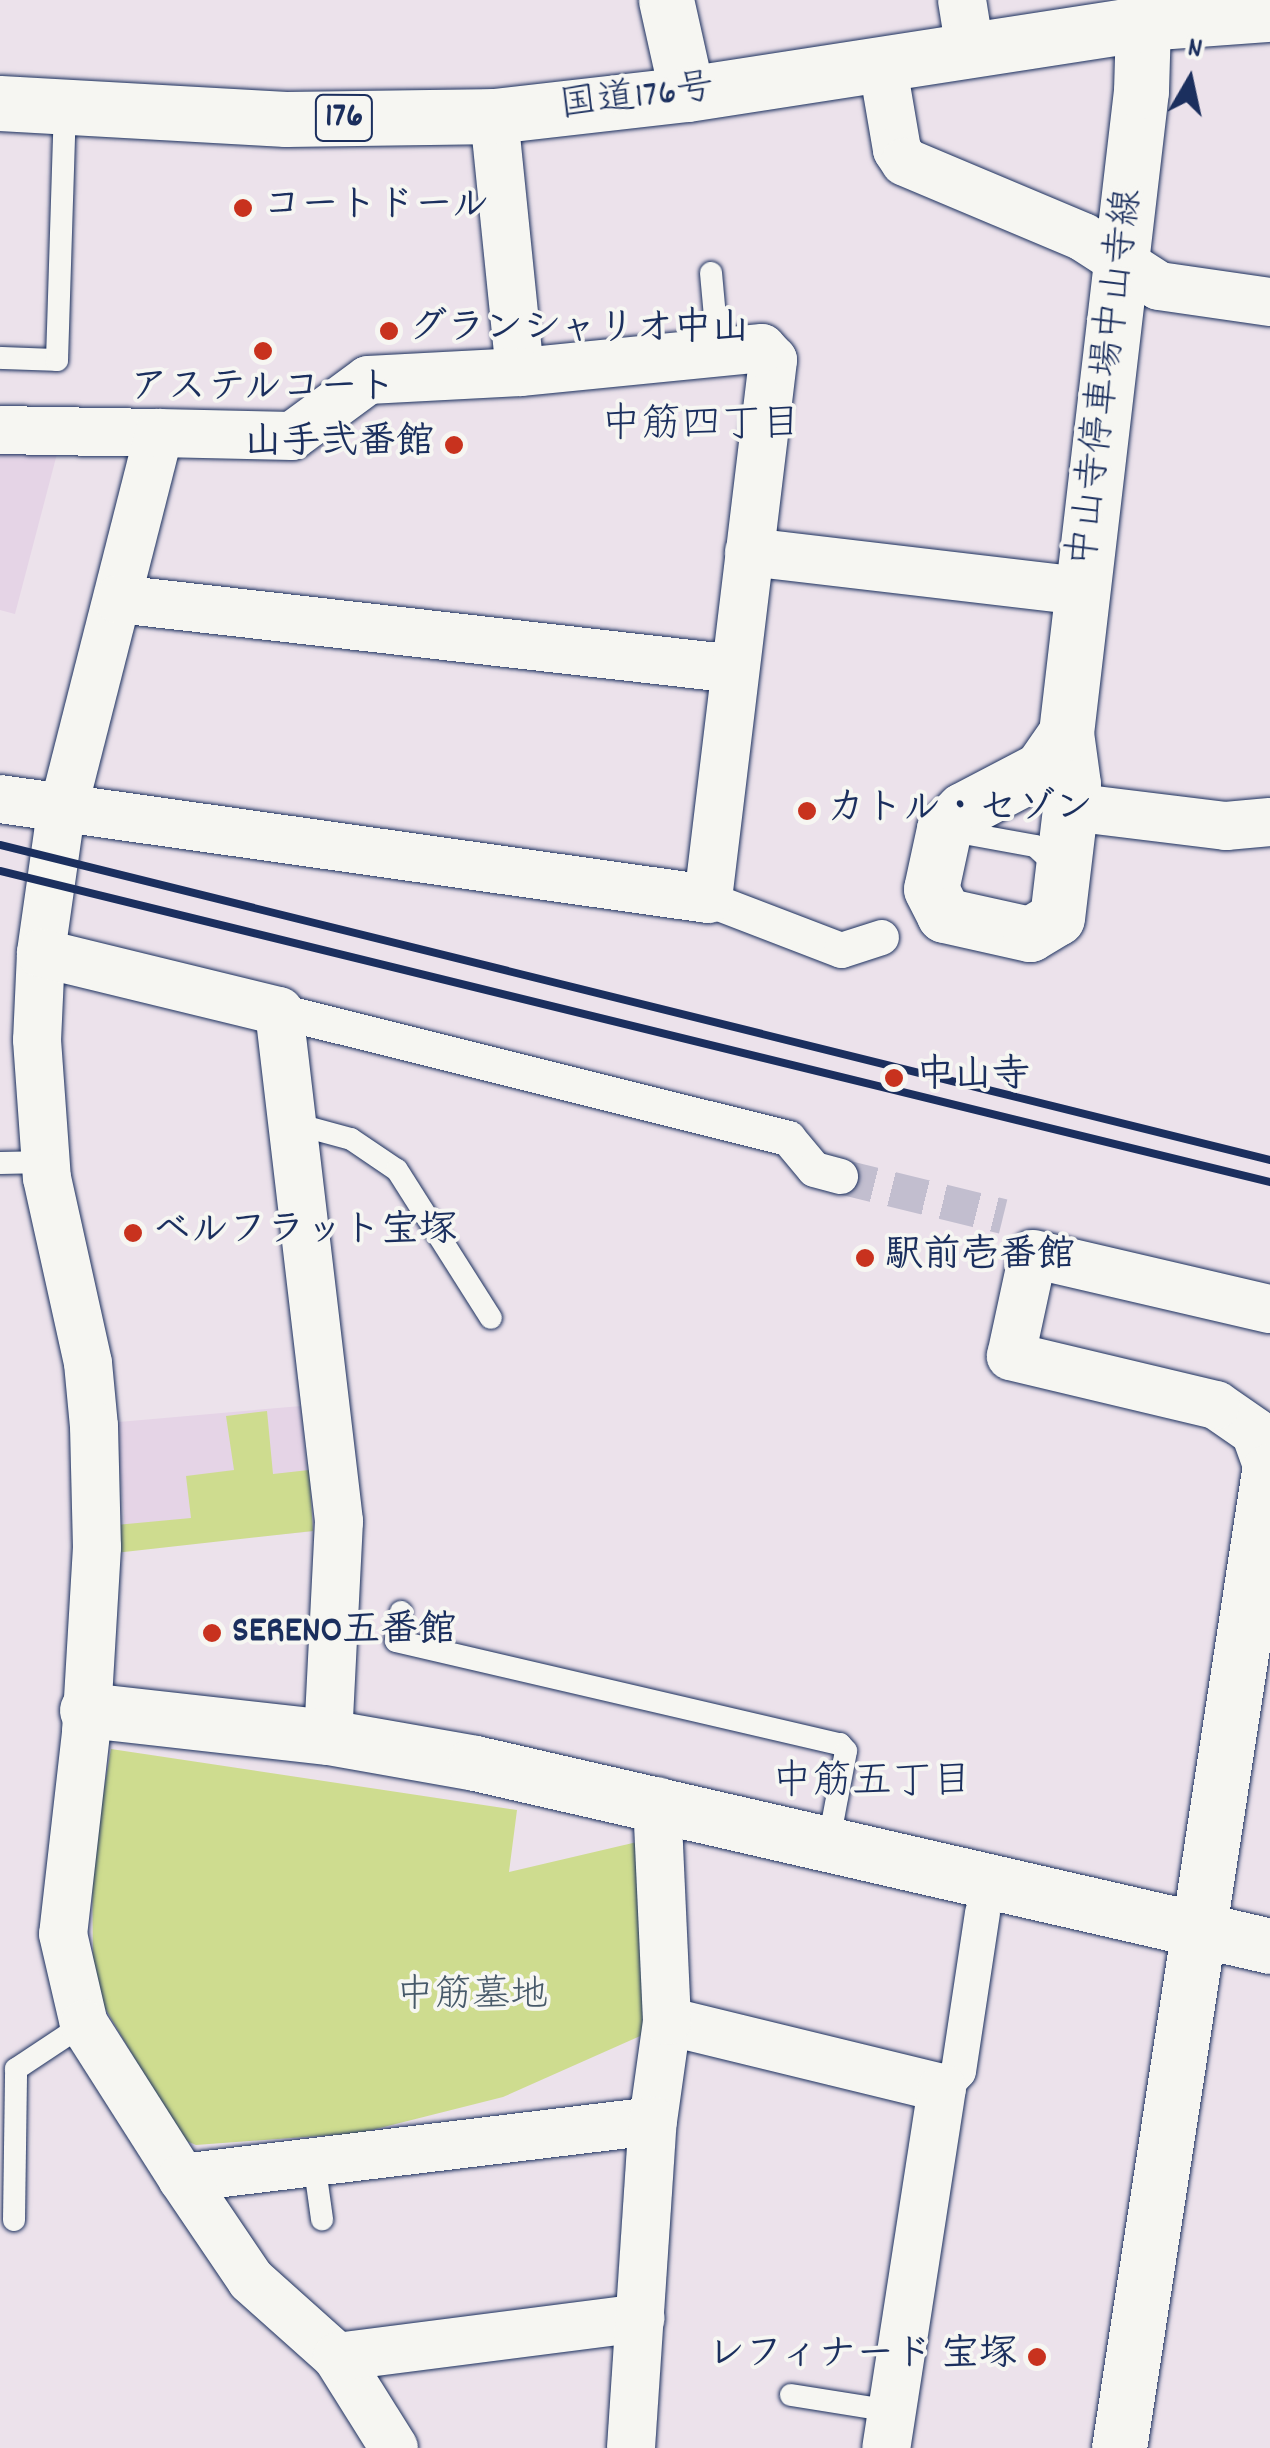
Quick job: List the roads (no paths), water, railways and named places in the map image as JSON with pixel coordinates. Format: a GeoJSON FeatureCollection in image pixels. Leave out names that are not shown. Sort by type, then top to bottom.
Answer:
{"type":"FeatureCollection","features":[{"type":"Feature","properties":{"kind":"main road"},"geometry":{"type":"LineString","coordinates":[[666,0],[687,94]]}},
{"type":"Feature","properties":{"kind":"main road","name":"国道176号"},"geometry":{"type":"LineString","coordinates":[[0,104],[286,119],[494,116],[687,94],[882,62],[966,25],[1270,14]]}},
{"type":"Feature","properties":{"kind":"main road","name":"中山寺停車場中山寺線"},"geometry":{"type":"LineString","coordinates":[[944,829],[932,889],[944,915],[1042,932],[1057,918],[1071,807],[1066,733],[1122,259],[1116,18]]}},
{"type":"Feature","properties":{"kind":"main road"},"geometry":{"type":"LineString","coordinates":[[944,829],[963,810],[1042,769],[1066,733]]}},
{"type":"Feature","properties":{"kind":"main road"},"geometry":{"type":"LineString","coordinates":[[1119,2448],[1270,1469]]}},
{"type":"Feature","properties":{"kind":"main road"},"geometry":{"type":"LineString","coordinates":[[87,1710],[328,1737],[657,1801],[1270,1946]]}},
{"type":"Feature","properties":{"kind":"street"},"geometry":{"type":"LineString","coordinates":[[882,62],[897,150],[905,162],[1122,259],[1159,286],[1270,302]]}},
{"type":"Feature","properties":{"kind":"street"},"geometry":{"type":"LineString","coordinates":[[494,116],[520,372]]}},
{"type":"Feature","properties":{"kind":"street"},"geometry":{"type":"LineString","coordinates":[[0,430],[292,436],[368,380],[520,372],[762,348],[772,360],[708,899]]}},
{"type":"Feature","properties":{"kind":"street"},"geometry":{"type":"LineString","coordinates":[[159,433],[64,808],[40,953],[37,1040],[47,1162],[88,1363],[97,1547],[87,1710],[63,1934],[84,2024],[182,2178],[251,2280],[338,2357],[394,2448]]}},
{"type":"Feature","properties":{"kind":"street"},"geometry":{"type":"LineString","coordinates":[[749,552],[1082,591]]}},
{"type":"Feature","properties":{"kind":"street"},"geometry":{"type":"LineString","coordinates":[[118,598],[736,669]]}},
{"type":"Feature","properties":{"kind":"street"},"geometry":{"type":"LineString","coordinates":[[0,799],[708,899],[841,950],[881,937]]}},
{"type":"Feature","properties":{"kind":"street"},"geometry":{"type":"LineString","coordinates":[[1071,807],[1226,826],[1270,822]]}},
{"type":"Feature","properties":{"kind":"street"},"geometry":{"type":"LineString","coordinates":[[40,953],[788,1138],[814,1170],[840,1176]]}},
{"type":"Feature","properties":{"kind":"street"},"geometry":{"type":"LineString","coordinates":[[279,1011],[339,1521],[328,1737]]}},
{"type":"Feature","properties":{"kind":"street"},"geometry":{"type":"LineString","coordinates":[[1270,1309],[1033,1254],[1011,1356],[1216,1406],[1255,1432],[1270,1469]]}},
{"type":"Feature","properties":{"kind":"street"},"geometry":{"type":"LineString","coordinates":[[631,2448],[653,2121],[667,2021],[657,1801]]}},
{"type":"Feature","properties":{"kind":"street"},"geometry":{"type":"LineString","coordinates":[[888,2429],[942,2088],[958,2071],[982,1912]]}},
{"type":"Feature","properties":{"kind":"street"},"geometry":{"type":"LineString","coordinates":[[667,2021],[942,2088]]}},
{"type":"Feature","properties":{"kind":"street"},"geometry":{"type":"LineString","coordinates":[[182,2178],[653,2121]]}},
{"type":"Feature","properties":{"kind":"street"},"geometry":{"type":"LineString","coordinates":[[338,2357],[642,2318]]}},
{"type":"Feature","properties":{"kind":"lane"},"geometry":{"type":"LineString","coordinates":[[0,358],[57,360],[64,108]]}},
{"type":"Feature","properties":{"kind":"lane"},"geometry":{"type":"LineString","coordinates":[[711,273],[718,350]]}},
{"type":"Feature","properties":{"kind":"lane"},"geometry":{"type":"LineString","coordinates":[[944,829],[1035,846],[1064,873]]}},
{"type":"Feature","properties":{"kind":"lane"},"geometry":{"type":"LineString","coordinates":[[292,1123],[351,1139],[396,1170],[491,1318]]}},
{"type":"Feature","properties":{"kind":"lane"},"geometry":{"type":"LineString","coordinates":[[0,1163],[47,1162]]}},
{"type":"Feature","properties":{"kind":"lane"},"geometry":{"type":"LineString","coordinates":[[401,1612],[396,1641],[840,1744],[846,1752],[829,1840]]}},
{"type":"Feature","properties":{"kind":"lane"},"geometry":{"type":"LineString","coordinates":[[14,2220],[16,2069],[84,2024]]}},
{"type":"Feature","properties":{"kind":"lane"},"geometry":{"type":"LineString","coordinates":[[314,2162],[322,2219]]}},
{"type":"Feature","properties":{"kind":"lane"},"geometry":{"type":"LineString","coordinates":[[791,2396],[888,2429]]}},
{"type":"Feature","properties":{"kind":"tunnel"},"geometry":{"type":"LineString","coordinates":[[840,1176],[1003,1216]]}},
{"type":"Feature","properties":{"kind":"railway"},"geometry":{"type":"LineString","coordinates":[[0,845],[1270,1160]]}},
{"type":"Feature","properties":{"kind":"railway"},"geometry":{"type":"LineString","coordinates":[[0,871],[1270,1182]]}},
{"type":"Feature","properties":{"kind":"place","name":"コートドール"},"geometry":{"type":"Point","coordinates":[243,208]}},
{"type":"Feature","properties":{"kind":"place","name":"グランシャリオ中山"},"geometry":{"type":"Point","coordinates":[389,331]}},
{"type":"Feature","properties":{"kind":"place","name":"アステルコート"},"geometry":{"type":"Point","coordinates":[263,351]}},
{"type":"Feature","properties":{"kind":"place","name":"山手弐番館"},"geometry":{"type":"Point","coordinates":[454,445]}},
{"type":"Feature","properties":{"kind":"place","name":"カトル・セゾン"},"geometry":{"type":"Point","coordinates":[807,811]}},
{"type":"Feature","properties":{"kind":"place","name":"中山寺"},"geometry":{"type":"Point","coordinates":[894,1078]}},
{"type":"Feature","properties":{"kind":"place","name":"ベルフラット宝塚"},"geometry":{"type":"Point","coordinates":[133,1233]}},
{"type":"Feature","properties":{"kind":"place","name":"駅前壱番館"},"geometry":{"type":"Point","coordinates":[865,1258]}},
{"type":"Feature","properties":{"kind":"place","name":"SERENO五番館"},"geometry":{"type":"Point","coordinates":[212,1633]}},
{"type":"Feature","properties":{"kind":"place","name":"レフィナード 宝塚"},"geometry":{"type":"Point","coordinates":[1037,2357]}},
{"type":"Feature","properties":{"kind":"district","name":"中筋四丁目"},"geometry":{"type":"Point","coordinates":[701,428]}},
{"type":"Feature","properties":{"kind":"district","name":"中筋五丁目"},"geometry":{"type":"Point","coordinates":[872,1785]}},
{"type":"Feature","properties":{"kind":"park label","name":"中筋墓地"},"geometry":{"type":"Point","coordinates":[472,1998]}}]}
